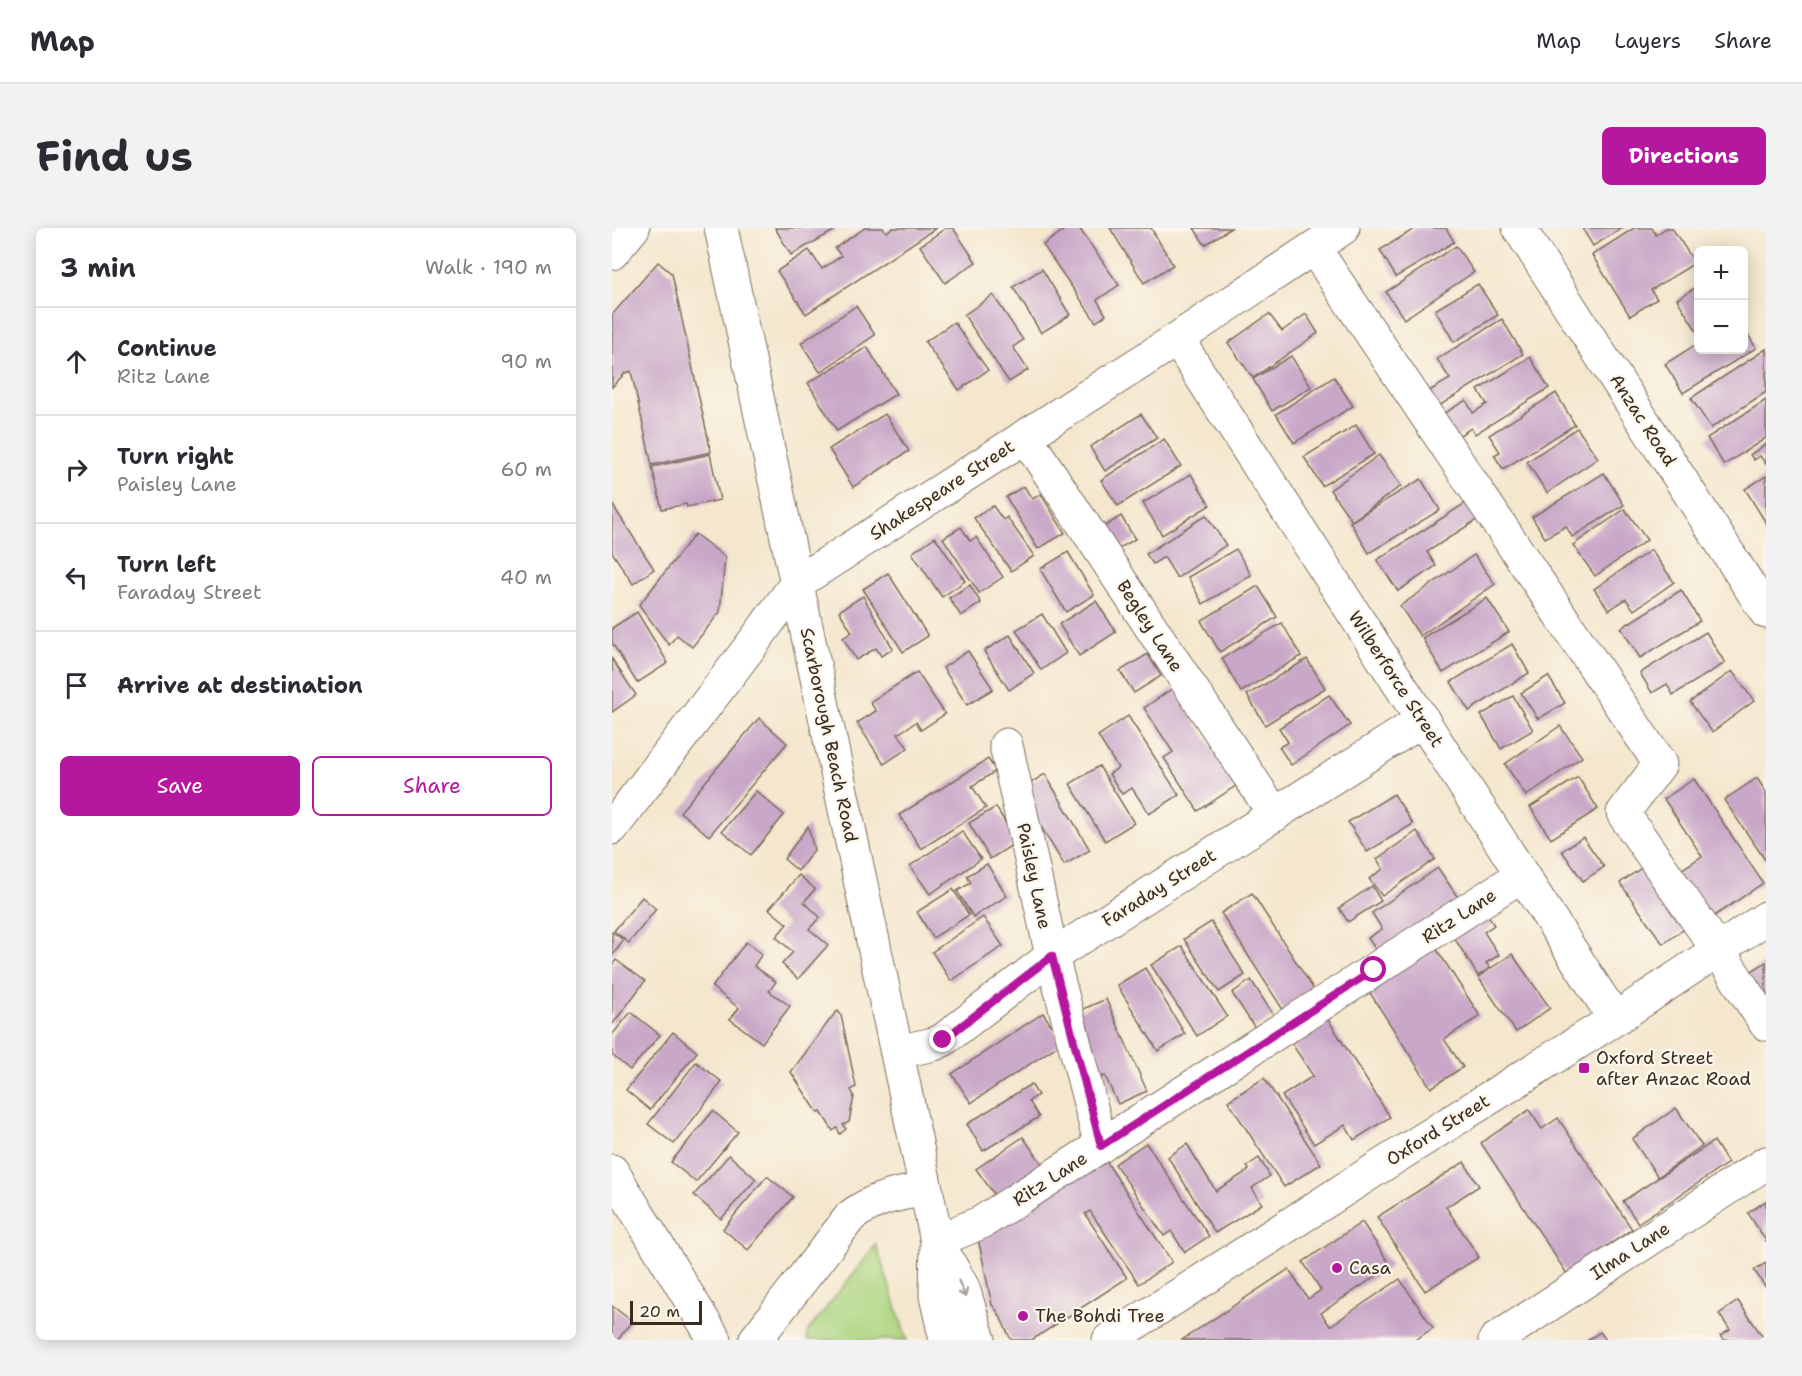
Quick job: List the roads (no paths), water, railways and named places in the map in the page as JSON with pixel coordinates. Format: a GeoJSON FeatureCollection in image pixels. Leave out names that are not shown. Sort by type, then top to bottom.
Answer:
{"type":"FeatureCollection","features":[{"type":"Feature","properties":{"kind":"street","name":"Scarborough Beach Road"},"geometry":{"type":"LineString","coordinates":[[721,228],[937,1241],[936,1296],[946,1340]]}},
{"type":"Feature","properties":{"kind":"street","name":"Shakespeare Street"},"geometry":{"type":"LineString","coordinates":[[612,828],[797,583],[1177,339],[1343,228]]}},
{"type":"Feature","properties":{"kind":"street","name":"Anzac Road"},"geometry":{"type":"LineString","coordinates":[[1520,228],[1766,612]]}},
{"type":"Feature","properties":{"kind":"street"},"geometry":{"type":"LineString","coordinates":[[1314,248],[1660,764],[1623,813],[1766,1024]]}},
{"type":"Feature","properties":{"kind":"street","name":"Wilberforce Street"},"geometry":{"type":"LineString","coordinates":[[1177,339],[1615,1019]]}},
{"type":"Feature","properties":{"kind":"street","name":"Begley Lane"},"geometry":{"type":"LineString","coordinates":[[1026,436],[1275,815]]}},
{"type":"Feature","properties":{"kind":"street","name":"Faraday Street"},"geometry":{"type":"LineString","coordinates":[[897,1052],[943,1040],[1052,956],[1423,720]]}},
{"type":"Feature","properties":{"kind":"street","name":"Paisley Lane"},"geometry":{"type":"LineString","coordinates":[[1006,745],[1052,956],[1101,1146]]}},
{"type":"Feature","properties":{"kind":"street","name":"Ritz Lane"},"geometry":{"type":"LineString","coordinates":[[937,1241],[982,1222],[1522,876]]}},
{"type":"Feature","properties":{"kind":"street","name":"Oxford Street"},"geometry":{"type":"LineString","coordinates":[[1109,1340],[1615,1019],[1766,918]]}},
{"type":"Feature","properties":{"kind":"street","name":"Ilma Lane"},"geometry":{"type":"LineString","coordinates":[[1495,1340],[1766,1163]]}},
{"type":"Feature","properties":{"kind":"street"},"geometry":{"type":"LineString","coordinates":[[612,1172],[716,1340],[735,1332],[757,1339],[851,1216],[868,1204],[889,1196],[926,1189]]}},
{"type":"Feature","properties":{"kind":"street","name":"Scarborough Beach Road"},"geometry":{"type":"LineString","coordinates":[[937,1241],[963,1288],[979,1340]]}},
{"type":"Feature","properties":{"kind":"place","name":"Oxford Street after Anzac Road"},"geometry":{"type":"Point","coordinates":[1584,1068]}},
{"type":"Feature","properties":{"kind":"place","name":"Casa"},"geometry":{"type":"Point","coordinates":[1337,1268]}},
{"type":"Feature","properties":{"kind":"place","name":"The Bohdi Tree"},"geometry":{"type":"Point","coordinates":[1023,1316]}}]}
